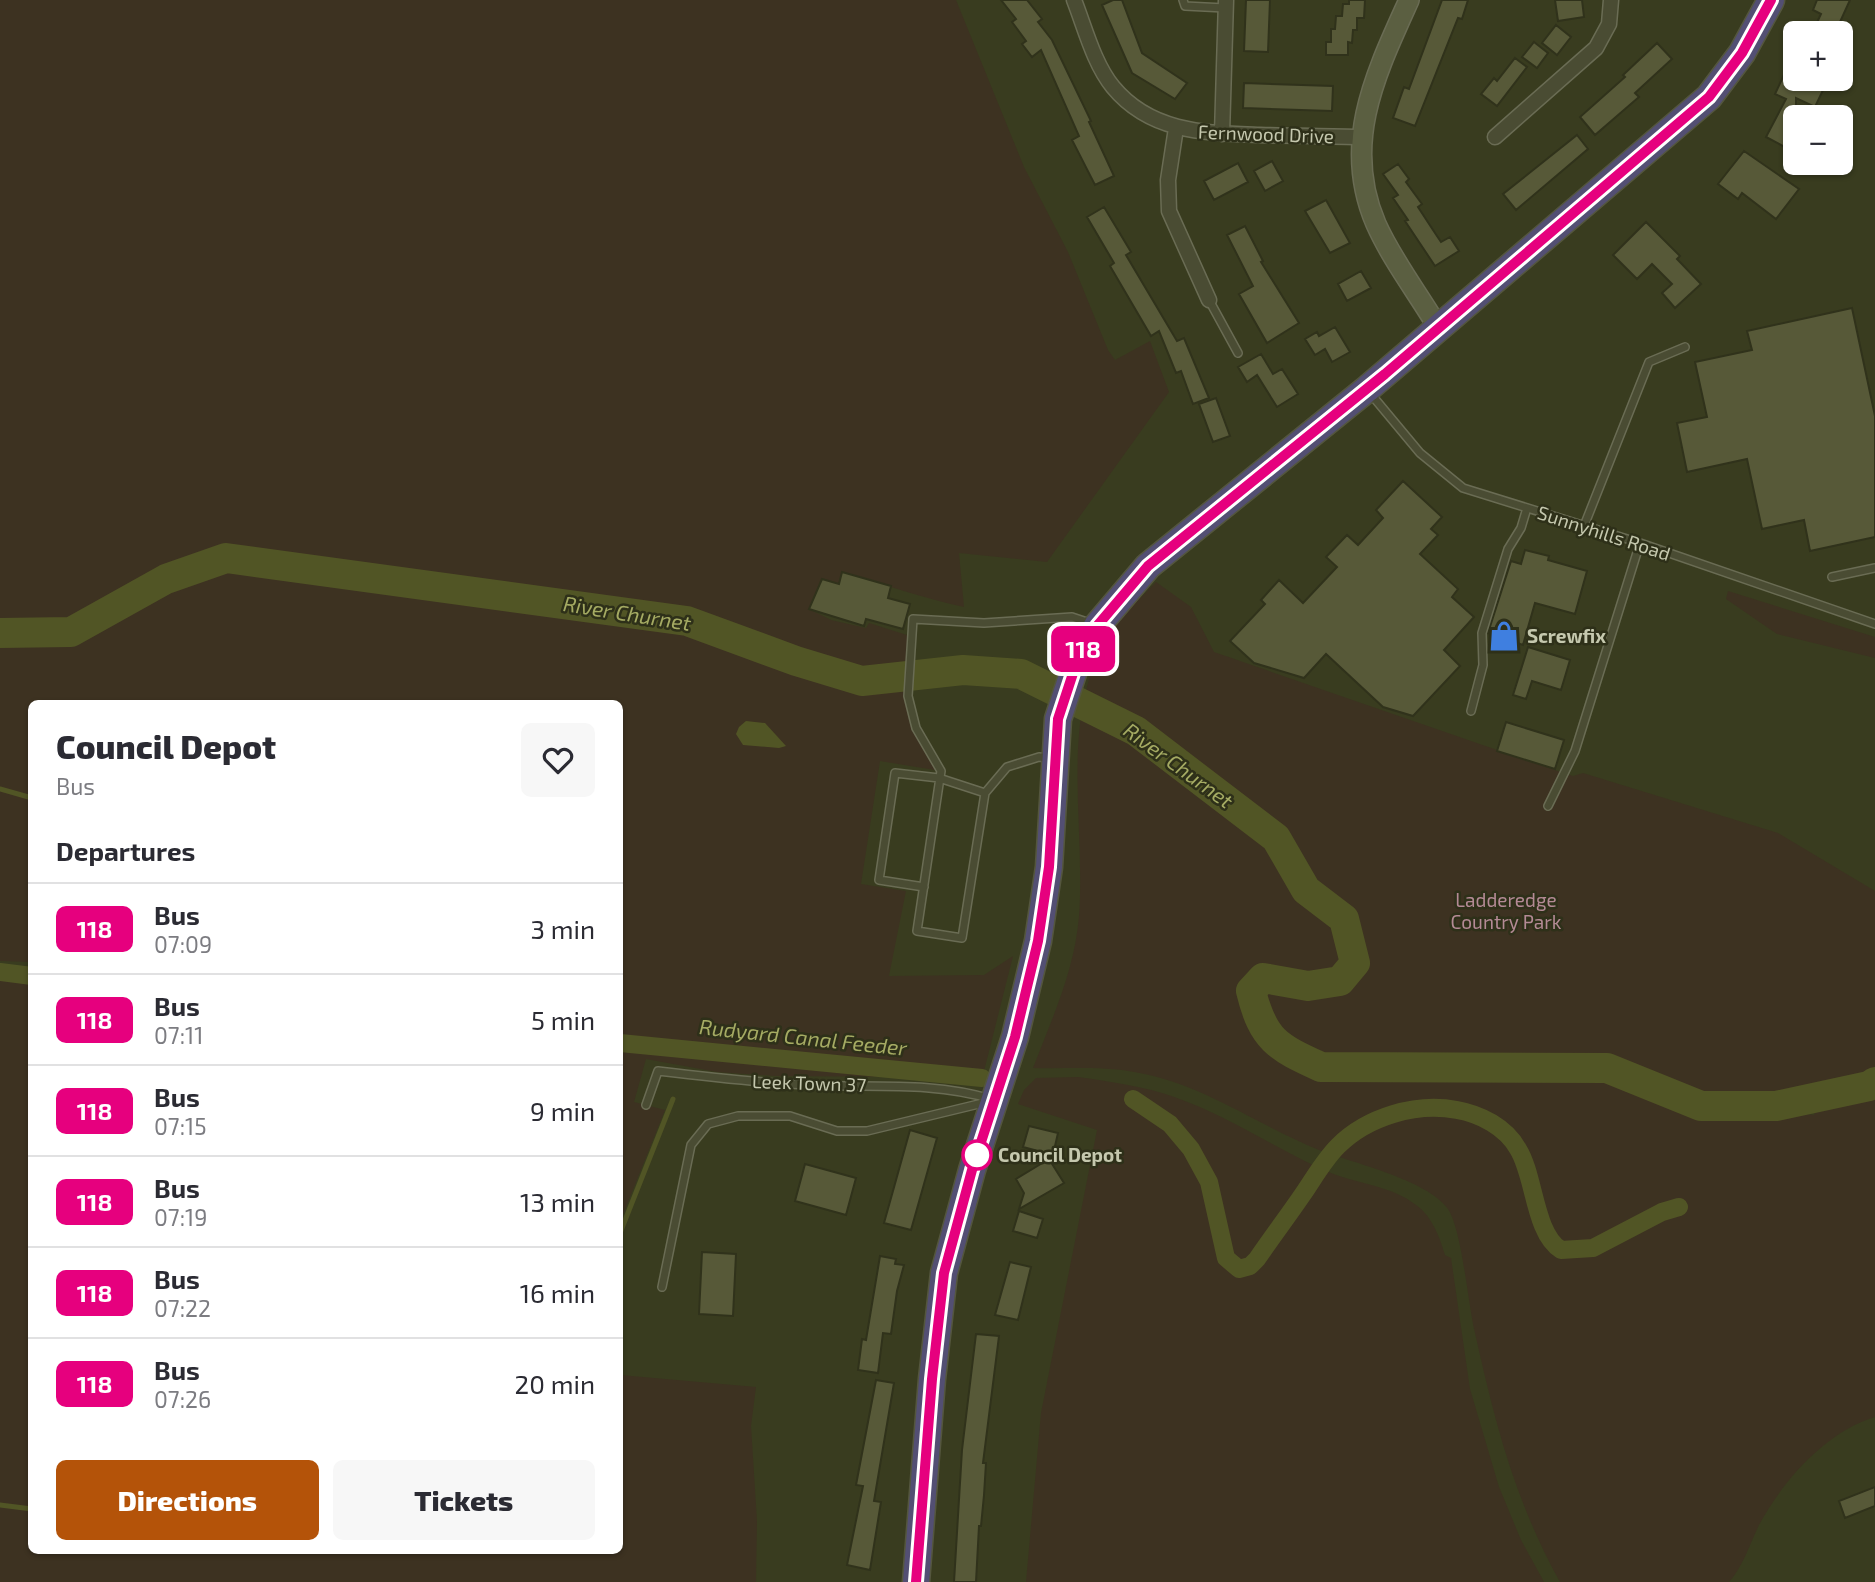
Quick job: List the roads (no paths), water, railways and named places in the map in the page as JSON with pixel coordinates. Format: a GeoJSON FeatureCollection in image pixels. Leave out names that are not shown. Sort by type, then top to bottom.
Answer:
{"type":"FeatureCollection","features":[{"type":"Feature","properties":{"kind":"highway"},"geometry":{"type":"LineString","coordinates":[[916,1582],[932,1379],[944,1273],[972,1170],[1015,1037],[1038,941],[1049,867],[1058,719],[1079,655],[1097,626],[1148,566],[1439,329],[1709,97],[1742,53],[1770,0]]}},
{"type":"Feature","properties":{"kind":"street","name":"Fernwood Drive"},"geometry":{"type":"LineString","coordinates":[[1074,0],[1099,62],[1112,86],[1130,105],[1176,128],[1222,134],[1361,137]]}},
{"type":"Feature","properties":{"kind":"street"},"geometry":{"type":"LineString","coordinates":[[1409,0],[1371,84],[1361,137],[1365,185],[1376,224],[1439,329]]}},
{"type":"Feature","properties":{"kind":"street"},"geometry":{"type":"LineString","coordinates":[[1495,137],[1596,48],[1609,24],[1611,0]]}},
{"type":"Feature","properties":{"kind":"street"},"geometry":{"type":"LineString","coordinates":[[1222,134],[1226,4]]}},
{"type":"Feature","properties":{"kind":"street"},"geometry":{"type":"LineString","coordinates":[[1176,128],[1168,180],[1169,211],[1209,300]]}},
{"type":"Feature","properties":{"kind":"lane"},"geometry":{"type":"LineString","coordinates":[[1183,0],[1185,6],[1226,4]]}},
{"type":"Feature","properties":{"kind":"lane"},"geometry":{"type":"LineString","coordinates":[[1209,300],[1238,353]]}},
{"type":"Feature","properties":{"kind":"lane"},"geometry":{"type":"LineString","coordinates":[[1584,526],[1649,362],[1685,347]]}},
{"type":"Feature","properties":{"kind":"lane","name":"Sunnyhills Road"},"geometry":{"type":"LineString","coordinates":[[1367,389],[1420,453],[1462,488],[1640,544],[1875,624]]}},
{"type":"Feature","properties":{"kind":"lane"},"geometry":{"type":"LineString","coordinates":[[1471,711],[1483,665],[1482,633],[1508,549],[1521,528],[1527,509]]}},
{"type":"Feature","properties":{"kind":"lane"},"geometry":{"type":"LineString","coordinates":[[1548,806],[1575,751],[1640,544]]}},
{"type":"Feature","properties":{"kind":"lane"},"geometry":{"type":"LineString","coordinates":[[1832,577],[1875,568]]}},
{"type":"Feature","properties":{"kind":"lane"},"geometry":{"type":"LineString","coordinates":[[1055,758],[1039,757],[1007,767],[985,793],[962,938],[917,931],[940,774],[916,728],[908,695],[913,619],[984,623],[1072,617],[1097,626]]}},
{"type":"Feature","properties":{"kind":"lane"},"geometry":{"type":"LineString","coordinates":[[923,887],[879,880],[895,773],[940,774],[985,793]]}},
{"type":"Feature","properties":{"kind":"lane","name":"Leek Town 37"},"geometry":{"type":"LineString","coordinates":[[646,1105],[658,1071],[729,1080],[810,1085],[891,1086],[966,1092],[999,1088]]}},
{"type":"Feature","properties":{"kind":"lane"},"geometry":{"type":"LineString","coordinates":[[662,1287],[691,1145],[708,1124],[738,1116],[790,1116],[837,1131],[867,1130],[999,1088]]}},
{"type":"Feature","properties":{"kind":"waterway","name":"River Churnet"},"geometry":{"type":"LineString","coordinates":[[0,633],[71,632],[166,579],[226,558],[687,621],[796,661],[862,681],[963,670],[1021,674],[1136,731],[1276,838],[1306,890],[1344,919],[1355,963],[1340,981],[1308,986],[1263,978],[1251,991],[1267,1031],[1274,1040],[1293,1054],[1321,1067],[1607,1068],[1701,1106],[1776,1106],[1869,1086],[1875,1082]]}},
{"type":"Feature","properties":{"kind":"waterway"},"geometry":{"type":"LineString","coordinates":[[0,789],[28,797]]}},
{"type":"Feature","properties":{"kind":"waterway","name":"Rudyard Canal Feeder"},"geometry":{"type":"LineString","coordinates":[[0,972],[28,976]]}},
{"type":"Feature","properties":{"kind":"waterway","name":"Rudyard Canal Feeder"},"geometry":{"type":"LineString","coordinates":[[623,1043],[982,1078]]}},
{"type":"Feature","properties":{"kind":"waterway"},"geometry":{"type":"LineString","coordinates":[[623,1225],[673,1099]]}},
{"type":"Feature","properties":{"kind":"waterway","name":"Rudyard Canal Feeder"},"geometry":{"type":"LineString","coordinates":[[1133,1099],[1170,1124],[1191,1149],[1209,1182],[1226,1258],[1239,1269],[1250,1266],[1257,1259],[1338,1146],[1363,1127],[1409,1110],[1441,1108],[1466,1112],[1483,1118],[1507,1134],[1524,1160],[1545,1231],[1561,1250],[1593,1248],[1662,1212],[1679,1207]]}},
{"type":"Feature","properties":{"kind":"waterway"},"geometry":{"type":"LineString","coordinates":[[0,1505],[28,1508]]}},
{"type":"Feature","properties":{"kind":"place","name":"Screwfix"},"geometry":{"type":"Point","coordinates":[1504,636]}},
{"type":"Feature","properties":{"kind":"place","name":"Council Depot"},"geometry":{"type":"Point","coordinates":[977,1155]}},
{"type":"Feature","properties":{"kind":"park label","name":"Ladderedge Country Park"},"geometry":{"type":"Point","coordinates":[1506,911]}}]}
